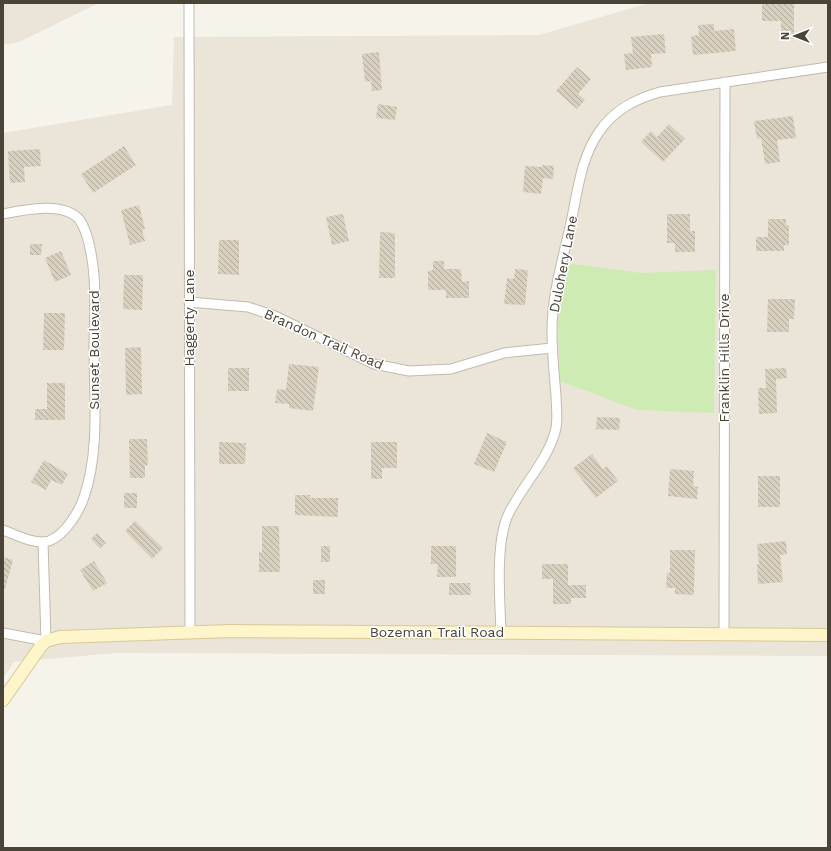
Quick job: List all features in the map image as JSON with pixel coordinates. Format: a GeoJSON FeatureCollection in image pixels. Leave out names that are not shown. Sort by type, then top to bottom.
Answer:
{"type":"FeatureCollection","features":[{"type":"Feature","properties":{"kind":"street","name":"Haggerty Lane"},"geometry":{"type":"LineString","coordinates":[[189,3],[190,633]]}},
{"type":"Feature","properties":{"kind":"street","name":"Dulohery Lane"},"geometry":{"type":"LineString","coordinates":[[501,632],[501,552],[507,517],[516,500],[546,454],[556,427],[552,348],[553,311],[558,279],[582,172],[588,152],[598,134],[619,110],[643,97],[660,92],[828,67]]}},
{"type":"Feature","properties":{"kind":"street","name":"Franklin Hills Drive"},"geometry":{"type":"LineString","coordinates":[[724,634],[725,82]]}},
{"type":"Feature","properties":{"kind":"street","name":"Sunset Boulevard"},"geometry":{"type":"LineString","coordinates":[[3,214],[44,208],[72,214],[84,227],[93,259],[93,441],[90,474],[84,497],[71,521],[58,535],[43,542]]}},
{"type":"Feature","properties":{"kind":"street","name":"Brandon Trail Road"},"geometry":{"type":"LineString","coordinates":[[189,302],[248,307],[274,316],[374,364],[409,371],[451,369],[504,353],[552,348]]}},
{"type":"Feature","properties":{"kind":"street"},"geometry":{"type":"LineString","coordinates":[[3,530],[23,538],[43,542],[46,641],[3,700]]}},
{"type":"Feature","properties":{"kind":"street","name":"Bozeman Trail Road"},"geometry":{"type":"LineString","coordinates":[[46,641],[60,637],[231,631],[828,635]]}},
{"type":"Feature","properties":{"kind":"street"},"geometry":{"type":"LineString","coordinates":[[3,633],[46,641]]}},
{"type":"Feature","properties":{"kind":"shaded area"},"geometry":{"type":"Polygon","coordinates":[[[3,3],[99,3],[19,42],[3,45],[3,3]]]}},
{"type":"Feature","properties":{"kind":"shaded area"},"geometry":{"type":"Polygon","coordinates":[[[649,3],[828,3],[828,656],[116,653],[14,662],[3,678],[3,133],[172,105],[174,37],[539,35],[649,3]]]}},
{"type":"Feature","properties":{"kind":"green space"},"geometry":{"type":"Polygon","coordinates":[[[567,263],[641,273],[716,270],[714,413],[637,410],[560,381],[558,324],[567,263]]]}},
{"type":"Feature","properties":{"kind":"building"},"geometry":{"type":"Polygon","coordinates":[[[762,3],[794,3],[794,39],[781,39],[781,21],[762,21],[762,3]]]}},
{"type":"Feature","properties":{"kind":"building"},"geometry":{"type":"Polygon","coordinates":[[[714,24],[714,31],[734,29],[736,51],[693,55],[691,36],[699,35],[698,25],[714,24]]]}},
{"type":"Feature","properties":{"kind":"building"},"geometry":{"type":"Polygon","coordinates":[[[664,34],[666,53],[651,54],[652,67],[626,70],[624,54],[633,53],[631,37],[664,34]]]}},
{"type":"Feature","properties":{"kind":"building"},"geometry":{"type":"Polygon","coordinates":[[[379,52],[382,90],[372,91],[371,81],[365,82],[362,54],[379,52]]]}},
{"type":"Feature","properties":{"kind":"building"},"geometry":{"type":"Polygon","coordinates":[[[577,67],[591,79],[578,94],[585,100],[577,109],[556,91],[577,67]]]}},
{"type":"Feature","properties":{"kind":"building"},"geometry":{"type":"Polygon","coordinates":[[[378,104],[397,107],[395,120],[376,118],[378,104]]]}},
{"type":"Feature","properties":{"kind":"building"},"geometry":{"type":"Polygon","coordinates":[[[793,116],[796,138],[777,140],[780,162],[765,164],[761,138],[757,139],[754,121],[793,116]]]}},
{"type":"Feature","properties":{"kind":"building"},"geometry":{"type":"Polygon","coordinates":[[[669,124],[685,139],[663,162],[641,142],[651,131],[657,137],[669,124]]]}},
{"type":"Feature","properties":{"kind":"building"},"geometry":{"type":"Polygon","coordinates":[[[124,146],[136,165],[93,193],[81,174],[124,146]]]}},
{"type":"Feature","properties":{"kind":"building"},"geometry":{"type":"Polygon","coordinates":[[[40,149],[41,166],[24,167],[25,182],[10,183],[8,151],[40,149]]]}},
{"type":"Feature","properties":{"kind":"building"},"geometry":{"type":"Polygon","coordinates":[[[542,165],[554,166],[553,179],[543,178],[541,194],[523,192],[525,166],[542,167],[542,165]]]}},
{"type":"Feature","properties":{"kind":"building"},"geometry":{"type":"Polygon","coordinates":[[[139,205],[145,229],[142,230],[145,241],[130,245],[121,210],[139,205]]]}},
{"type":"Feature","properties":{"kind":"building"},"geometry":{"type":"Polygon","coordinates":[[[343,214],[349,241],[332,245],[326,217],[343,214]]]}},
{"type":"Feature","properties":{"kind":"building"},"geometry":{"type":"Polygon","coordinates":[[[667,214],[690,214],[690,231],[695,231],[695,252],[675,252],[675,243],[667,243],[667,214]]]}},
{"type":"Feature","properties":{"kind":"building"},"geometry":{"type":"Polygon","coordinates":[[[768,219],[786,219],[786,225],[789,225],[789,245],[784,245],[784,251],[756,251],[756,237],[768,237],[768,219]]]}},
{"type":"Feature","properties":{"kind":"building"},"geometry":{"type":"Polygon","coordinates":[[[380,232],[395,233],[395,278],[379,278],[380,232]]]}},
{"type":"Feature","properties":{"kind":"building"},"geometry":{"type":"Polygon","coordinates":[[[219,240],[239,240],[239,275],[218,274],[219,240]]]}},
{"type":"Feature","properties":{"kind":"building"},"geometry":{"type":"Polygon","coordinates":[[[30,244],[42,244],[41,255],[30,255],[30,244]]]}},
{"type":"Feature","properties":{"kind":"building"},"geometry":{"type":"Polygon","coordinates":[[[61,251],[71,275],[55,282],[45,258],[61,251]]]}},
{"type":"Feature","properties":{"kind":"building"},"geometry":{"type":"Polygon","coordinates":[[[433,261],[444,261],[444,269],[461,269],[462,282],[469,281],[469,298],[446,298],[446,290],[428,290],[428,271],[433,270],[433,261]]]}},
{"type":"Feature","properties":{"kind":"building"},"geometry":{"type":"Polygon","coordinates":[[[515,269],[528,270],[525,305],[504,304],[507,278],[514,279],[515,269]]]}},
{"type":"Feature","properties":{"kind":"building"},"geometry":{"type":"Polygon","coordinates":[[[124,275],[143,275],[142,310],[123,309],[124,275]]]}},
{"type":"Feature","properties":{"kind":"building"},"geometry":{"type":"Polygon","coordinates":[[[768,299],[795,299],[794,319],[789,319],[789,332],[767,332],[768,299]]]}},
{"type":"Feature","properties":{"kind":"building"},"geometry":{"type":"Polygon","coordinates":[[[44,313],[65,313],[64,350],[43,350],[44,313]]]}},
{"type":"Feature","properties":{"kind":"building"},"geometry":{"type":"Polygon","coordinates":[[[141,347],[142,394],[126,395],[125,348],[141,347]]]}},
{"type":"Feature","properties":{"kind":"building"},"geometry":{"type":"Polygon","coordinates":[[[289,364],[319,367],[313,411],[289,408],[289,404],[275,403],[277,389],[286,390],[289,364]]]}},
{"type":"Feature","properties":{"kind":"building"},"geometry":{"type":"Polygon","coordinates":[[[228,368],[249,368],[249,391],[228,391],[228,368]]]}},
{"type":"Feature","properties":{"kind":"building"},"geometry":{"type":"Polygon","coordinates":[[[786,368],[787,378],[776,379],[777,413],[759,414],[758,388],[766,388],[765,369],[786,368]]]}},
{"type":"Feature","properties":{"kind":"building"},"geometry":{"type":"Polygon","coordinates":[[[47,383],[65,383],[65,420],[35,420],[35,409],[47,409],[47,383]]]}},
{"type":"Feature","properties":{"kind":"building"},"geometry":{"type":"Polygon","coordinates":[[[597,417],[620,418],[619,430],[596,429],[597,417]]]}},
{"type":"Feature","properties":{"kind":"building"},"geometry":{"type":"Polygon","coordinates":[[[487,433],[507,442],[494,472],[474,464],[487,433]]]}},
{"type":"Feature","properties":{"kind":"building"},"geometry":{"type":"Polygon","coordinates":[[[129,439],[147,439],[148,465],[145,465],[145,478],[130,478],[129,439]]]}},
{"type":"Feature","properties":{"kind":"building"},"geometry":{"type":"Polygon","coordinates":[[[219,442],[246,443],[245,464],[219,464],[219,442]]]}},
{"type":"Feature","properties":{"kind":"building"},"geometry":{"type":"Polygon","coordinates":[[[371,442],[397,442],[397,468],[382,468],[382,479],[371,479],[371,442]]]}},
{"type":"Feature","properties":{"kind":"building"},"geometry":{"type":"Polygon","coordinates":[[[592,454],[603,469],[607,466],[618,481],[596,498],[573,468],[592,454]]]}},
{"type":"Feature","properties":{"kind":"building"},"geometry":{"type":"Polygon","coordinates":[[[44,460],[68,474],[62,485],[51,480],[46,490],[31,482],[44,460]]]}},
{"type":"Feature","properties":{"kind":"building"},"geometry":{"type":"Polygon","coordinates":[[[670,469],[694,471],[693,486],[698,487],[697,499],[668,496],[670,469]]]}},
{"type":"Feature","properties":{"kind":"building"},"geometry":{"type":"Polygon","coordinates":[[[758,476],[780,476],[780,507],[758,507],[758,476]]]}},
{"type":"Feature","properties":{"kind":"building"},"geometry":{"type":"Polygon","coordinates":[[[124,493],[137,493],[137,508],[124,508],[124,493]]]}},
{"type":"Feature","properties":{"kind":"building"},"geometry":{"type":"Polygon","coordinates":[[[295,495],[310,495],[310,498],[338,498],[338,517],[295,515],[295,495]]]}},
{"type":"Feature","properties":{"kind":"building"},"geometry":{"type":"Polygon","coordinates":[[[135,521],[163,548],[152,559],[125,531],[135,521]]]}},
{"type":"Feature","properties":{"kind":"building"},"geometry":{"type":"Polygon","coordinates":[[[262,526],[279,526],[280,572],[259,572],[259,552],[262,552],[262,526]]]}},
{"type":"Feature","properties":{"kind":"building"},"geometry":{"type":"Polygon","coordinates":[[[97,533],[106,543],[100,549],[91,539],[97,533]]]}},
{"type":"Feature","properties":{"kind":"building"},"geometry":{"type":"Polygon","coordinates":[[[786,541],[787,554],[780,555],[783,582],[758,584],[757,564],[759,564],[757,544],[786,541]]]}},
{"type":"Feature","properties":{"kind":"building"},"geometry":{"type":"Polygon","coordinates":[[[321,546],[330,546],[330,562],[321,562],[321,546]]]}},
{"type":"Feature","properties":{"kind":"building"},"geometry":{"type":"Polygon","coordinates":[[[431,546],[456,546],[456,577],[437,577],[438,564],[431,564],[431,546]]]}},
{"type":"Feature","properties":{"kind":"building"},"geometry":{"type":"Polygon","coordinates":[[[670,550],[695,550],[694,595],[675,594],[675,588],[666,588],[667,573],[670,573],[670,550]]]}},
{"type":"Feature","properties":{"kind":"building"},"geometry":{"type":"Polygon","coordinates":[[[3,557],[13,560],[5,589],[3,588],[3,557]]]}},
{"type":"Feature","properties":{"kind":"building"},"geometry":{"type":"Polygon","coordinates":[[[94,561],[107,583],[93,591],[80,570],[94,561]]]}},
{"type":"Feature","properties":{"kind":"building"},"geometry":{"type":"Polygon","coordinates":[[[542,564],[568,564],[568,585],[586,585],[586,598],[571,598],[571,604],[553,604],[553,579],[542,579],[542,564]]]}},
{"type":"Feature","properties":{"kind":"building"},"geometry":{"type":"Polygon","coordinates":[[[313,580],[325,580],[325,594],[313,594],[313,580]]]}},
{"type":"Feature","properties":{"kind":"building"},"geometry":{"type":"Polygon","coordinates":[[[449,583],[470,583],[471,595],[449,595],[449,583]]]}}]}
